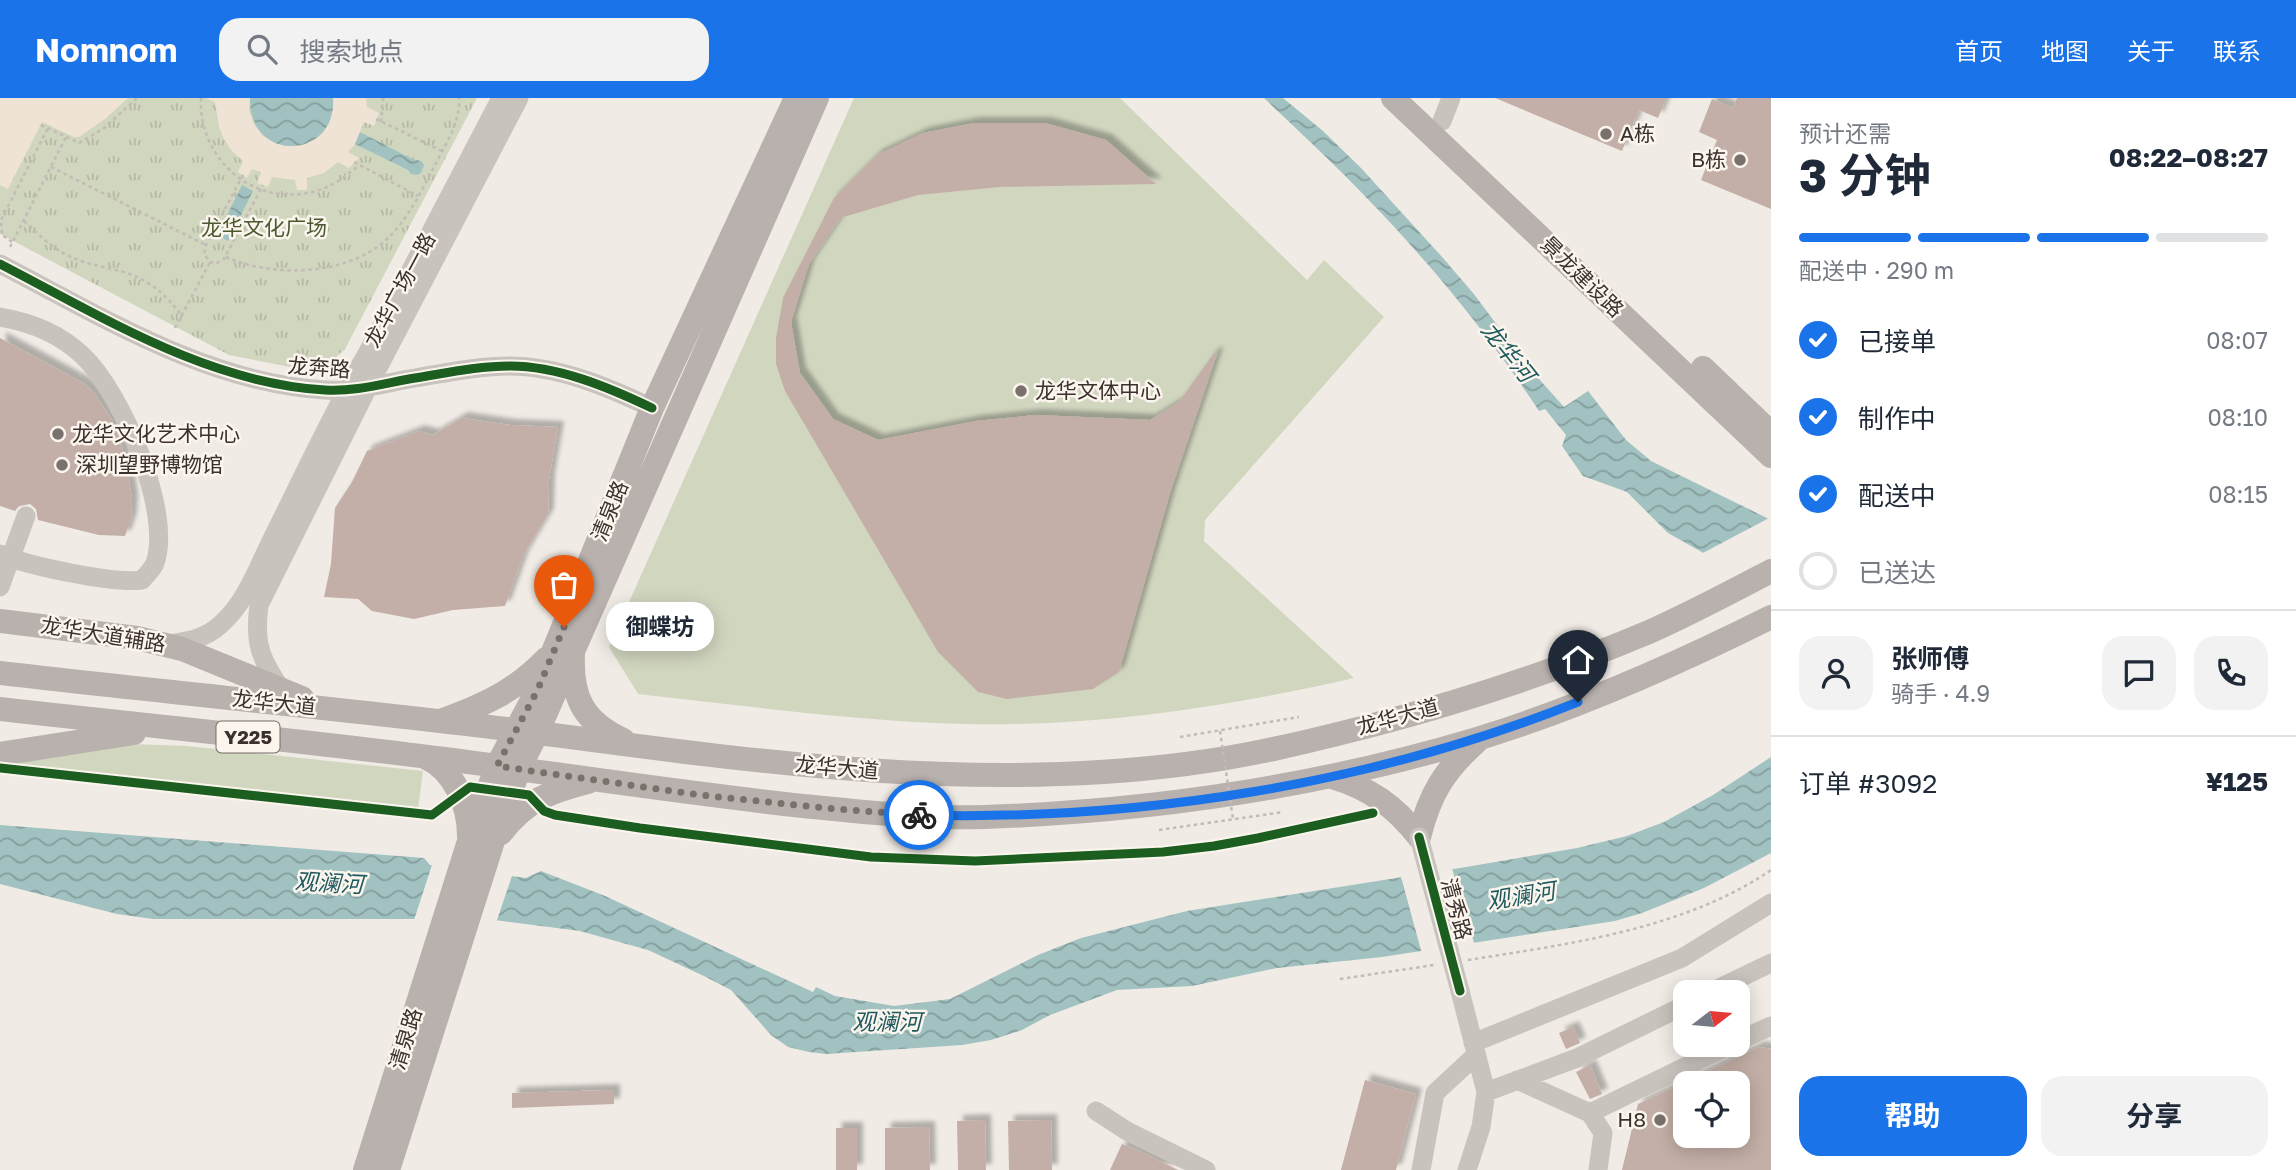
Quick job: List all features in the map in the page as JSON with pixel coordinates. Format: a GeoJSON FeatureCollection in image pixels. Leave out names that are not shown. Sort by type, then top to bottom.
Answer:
{"type":"FeatureCollection","features":[{"type":"Feature","properties":{"kind":"main road","name":"清泉路"},"geometry":{"type":"LineString","coordinates":[[564,650],[652,408],[796,98]]}},
{"type":"Feature","properties":{"kind":"main road","name":"清泉路"},"geometry":{"type":"LineString","coordinates":[[388,1170],[446,953],[481,842],[508,768],[526,732],[538,689],[564,650],[817,98]]}},
{"type":"Feature","properties":{"kind":"main road","name":"景龙建设路"},"geometry":{"type":"LineString","coordinates":[[1394,98],[1771,456]]}},
{"type":"Feature","properties":{"kind":"main road","name":"景龙建设路"},"geometry":{"type":"LineString","coordinates":[[1418,98],[1771,433]]}},
{"type":"Feature","properties":{"kind":"main road","name":"龙华大道"},"geometry":{"type":"LineString","coordinates":[[0,673],[838,770],[935,775],[1054,775],[1187,764],[1252,754],[1311,741],[1458,701],[1536,676],[1653,631],[1771,571]]}},
{"type":"Feature","properties":{"kind":"main road","name":"龙华大道"},"geometry":{"type":"LineString","coordinates":[[0,709],[424,757],[700,795],[903,815],[982,817],[1210,798],[1329,777],[1481,738],[1613,688],[1771,617]]}},
{"type":"Feature","properties":{"kind":"main road","name":"龙华大道辅路"},"geometry":{"type":"LineString","coordinates":[[0,621],[137,638],[182,649],[328,709]]}},
{"type":"Feature","properties":{"kind":"main road"},"geometry":{"type":"LineString","coordinates":[[439,722],[496,699],[564,650],[581,706],[604,729],[633,745]]}},
{"type":"Feature","properties":{"kind":"main road"},"geometry":{"type":"LineString","coordinates":[[0,754],[166,728]]}},
{"type":"Feature","properties":{"kind":"main road"},"geometry":{"type":"LineString","coordinates":[[1419,837],[1429,801],[1441,778],[1481,738]]}},
{"type":"Feature","properties":{"kind":"main road"},"geometry":{"type":"LineString","coordinates":[[424,757],[437,762],[458,788],[467,821],[481,842],[534,801],[596,780]]}},
{"type":"Feature","properties":{"kind":"main road"},"geometry":{"type":"LineString","coordinates":[[1329,777],[1363,788],[1377,796],[1401,815],[1419,837]]}},
{"type":"Feature","properties":{"kind":"main road","name":"清泉路"},"geometry":{"type":"LineString","coordinates":[[365,1170],[446,953]]}},
{"type":"Feature","properties":{"kind":"street","name":"龙华广场一路"},"geometry":{"type":"LineString","coordinates":[[163,645],[186,642],[203,636],[231,614],[255,575],[346,389],[368,352],[500,98]]}},
{"type":"Feature","properties":{"kind":"street","name":"龙华广场一路"},"geometry":{"type":"LineString","coordinates":[[281,689],[258,649],[256,627],[259,605],[368,387],[519,98]]}},
{"type":"Feature","properties":{"kind":"street"},"geometry":{"type":"LineString","coordinates":[[1442,121],[1451,98]]}},
{"type":"Feature","properties":{"kind":"street","name":"龙奔路"},"geometry":{"type":"LineString","coordinates":[[5,256],[194,362],[226,372],[308,388],[346,389],[475,368],[511,366],[568,375],[652,408]]}},
{"type":"Feature","properties":{"kind":"street"},"geometry":{"type":"LineString","coordinates":[[0,317],[20,321],[55,335],[83,355],[111,392],[128,422],[149,479],[155,503],[158,538],[155,564],[142,580],[127,582],[5,556]]}},
{"type":"Feature","properties":{"kind":"street"},"geometry":{"type":"LineString","coordinates":[[0,587],[5,556],[26,516]]}},
{"type":"Feature","properties":{"kind":"street","name":"清秀路"},"geometry":{"type":"LineString","coordinates":[[1419,837],[1486,1092],[1481,1127],[1467,1170]]}},
{"type":"Feature","properties":{"kind":"street"},"geometry":{"type":"LineString","coordinates":[[1421,1170],[1435,1093],[1474,1049],[1682,958],[1771,903]]}},
{"type":"Feature","properties":{"kind":"street"},"geometry":{"type":"LineString","coordinates":[[1736,980],[1771,963]]}},
{"type":"Feature","properties":{"kind":"street"},"geometry":{"type":"LineString","coordinates":[[1486,1092],[1577,1058],[1673,1011]]}},
{"type":"Feature","properties":{"kind":"street"},"geometry":{"type":"LineString","coordinates":[[1750,1036],[1767,1030]]}},
{"type":"Feature","properties":{"kind":"street"},"geometry":{"type":"LineString","coordinates":[[1590,1113],[1705,1057]]}},
{"type":"Feature","properties":{"kind":"street"},"geometry":{"type":"LineString","coordinates":[[1517,1080],[1590,1113],[1603,1133],[1598,1170]]}},
{"type":"Feature","properties":{"kind":"street"},"geometry":{"type":"LineString","coordinates":[[1096,1111],[1127,1131],[1206,1170]]}},
{"type":"Feature","properties":{"kind":"path"},"geometry":{"type":"LineString","coordinates":[[41,125],[79,143],[114,121],[137,98]]}},
{"type":"Feature","properties":{"kind":"path"},"geometry":{"type":"LineString","coordinates":[[201,98],[200,111],[207,140],[224,166],[262,187],[290,195],[317,191],[333,185],[359,166]]}},
{"type":"Feature","properties":{"kind":"path"},"geometry":{"type":"LineString","coordinates":[[383,98],[379,120],[442,151]]}},
{"type":"Feature","properties":{"kind":"path"},"geometry":{"type":"LineString","coordinates":[[226,257],[253,267],[302,270],[338,264],[372,251],[401,225],[418,196],[456,121],[459,98]]}},
{"type":"Feature","properties":{"kind":"path"},"geometry":{"type":"LineString","coordinates":[[12,242],[2,235],[2,214],[48,128]]}},
{"type":"Feature","properties":{"kind":"path"},"geometry":{"type":"LineString","coordinates":[[5,256],[66,137]]}},
{"type":"Feature","properties":{"kind":"path"},"geometry":{"type":"LineString","coordinates":[[354,162],[418,196]]}},
{"type":"Feature","properties":{"kind":"path"},"geometry":{"type":"LineString","coordinates":[[51,167],[206,245]]}},
{"type":"Feature","properties":{"kind":"path"},"geometry":{"type":"LineString","coordinates":[[209,262],[204,254],[206,245],[242,177]]}},
{"type":"Feature","properties":{"kind":"path"},"geometry":{"type":"LineString","coordinates":[[209,262],[218,263],[226,257],[262,187]]}},
{"type":"Feature","properties":{"kind":"path"},"geometry":{"type":"LineString","coordinates":[[24,221],[52,246],[68,256],[120,270],[149,282],[163,293],[181,315]]}},
{"type":"Feature","properties":{"kind":"path"},"geometry":{"type":"LineString","coordinates":[[175,328],[209,262]]}},
{"type":"Feature","properties":{"kind":"path"},"geometry":{"type":"LineString","coordinates":[[1180,737],[1299,717]]}},
{"type":"Feature","properties":{"kind":"path"},"geometry":{"type":"LineString","coordinates":[[1220,731],[1233,819]]}},
{"type":"Feature","properties":{"kind":"path"},"geometry":{"type":"LineString","coordinates":[[1159,830],[1283,812]]}},
{"type":"Feature","properties":{"kind":"path"},"geometry":{"type":"LineString","coordinates":[[1463,960],[1559,946],[1662,922],[1750,885],[1771,870]]}},
{"type":"Feature","properties":{"kind":"path"},"geometry":{"type":"LineString","coordinates":[[1340,979],[1436,965]]}},
{"type":"Feature","properties":{"kind":"green space","name":"龙华文化广场"},"geometry":{"type":"Polygon","coordinates":[[[0,98],[477,98],[345,349],[335,358],[311,371],[229,355],[0,234],[0,98]]]}},
{"type":"Feature","properties":{"kind":"green space","name":"龙华文体中心"},"geometry":{"type":"Polygon","coordinates":[[[854,98],[1120,98],[1307,280],[1324,260],[1384,317],[1205,520],[1204,541],[1354,678],[1258,698],[1161,713],[1014,724],[883,720],[638,694],[609,647],[854,98]]]}},
{"type":"Feature","properties":{"kind":"green space"},"geometry":{"type":"Polygon","coordinates":[[[131,744],[187,746],[423,771],[418,809],[5,765],[131,744]]]}},
{"type":"Feature","properties":{"kind":"shaded area"},"geometry":{"type":"Polygon","coordinates":[[[0,98],[128,98],[105,119],[79,137],[42,122],[8,189],[0,185],[0,98]]]}},
{"type":"Feature","properties":{"kind":"shaded area"},"geometry":{"type":"Polygon","coordinates":[[[206,98],[250,98],[249,111],[262,135],[286,146],[299,146],[323,133],[330,121],[333,98],[366,98],[367,107],[379,113],[374,126],[364,122],[355,144],[348,152],[359,158],[349,168],[338,162],[324,173],[307,178],[307,190],[297,190],[295,180],[272,177],[268,187],[257,183],[261,172],[252,169],[247,178],[238,172],[243,161],[224,139],[215,102],[206,98]]]}},
{"type":"Feature","properties":{"kind":"water"},"geometry":{"type":"Polygon","coordinates":[[[250,98],[333,98],[331,119],[322,133],[308,143],[293,146],[277,143],[263,135],[253,119],[250,98]]]}},
{"type":"Feature","properties":{"kind":"water","name":"龙华河"},"geometry":{"type":"Polygon","coordinates":[[[1264,98],[1283,98],[1323,131],[1361,168],[1473,293],[1531,370],[1564,407],[1588,391],[1626,440],[1651,461],[1771,520],[1771,591],[1668,533],[1627,492],[1583,476],[1562,446],[1566,435],[1545,409],[1539,411],[1448,288],[1360,191],[1264,98]]]}},
{"type":"Feature","properties":{"kind":"water"},"geometry":{"type":"Polygon","coordinates":[[[360,132],[421,161],[424,165],[421,173],[411,174],[408,170],[355,144],[360,132]]]}},
{"type":"Feature","properties":{"kind":"water"},"geometry":{"type":"Polygon","coordinates":[[[242,185],[253,191],[228,241],[217,235],[242,185]]]}},
{"type":"Feature","properties":{"kind":"water","name":"观澜河"},"geometry":{"type":"Polygon","coordinates":[[[1771,757],[1771,853],[1704,888],[1642,913],[1615,921],[1382,957],[1277,968],[1192,986],[1117,990],[1050,1015],[1022,1030],[991,1040],[962,1045],[826,1054],[788,1047],[771,1035],[731,990],[648,950],[580,931],[486,919],[153,919],[117,914],[0,884],[0,825],[424,858],[430,865],[526,878],[541,871],[605,896],[813,992],[816,987],[835,996],[894,1006],[950,999],[1038,955],[1081,938],[1187,911],[1466,867],[1577,848],[1627,836],[1664,822],[1713,795],[1771,757]]]}},
{"type":"Feature","properties":{"kind":"pier"},"geometry":{"type":"Polygon","coordinates":[[[1771,517],[1771,595],[1699,555],[1771,517]]]}},
{"type":"Feature","properties":{"kind":"pier"},"geometry":{"type":"Polygon","coordinates":[[[433,862],[513,873],[496,923],[413,923],[433,862]]]}},
{"type":"Feature","properties":{"kind":"pier"},"geometry":{"type":"Polygon","coordinates":[[[1451,865],[1475,946],[1422,954],[1400,873],[1451,865]]]}},
{"type":"Feature","properties":{"kind":"building","name":"A栋"},"geometry":{"type":"Polygon","coordinates":[[[1495,98],[1666,98],[1658,118],[1639,110],[1622,151],[1495,98]]]}},
{"type":"Feature","properties":{"kind":"building","name":"B栋"},"geometry":{"type":"Polygon","coordinates":[[[1737,98],[1771,98],[1771,209],[1701,180],[1717,140],[1699,132],[1712,99],[1733,108],[1737,98]]]}},
{"type":"Feature","properties":{"kind":"building"},"geometry":{"type":"Polygon","coordinates":[[[974,123],[1045,123],[1106,140],[1156,184],[1000,187],[918,195],[840,218],[809,264],[791,322],[800,373],[833,419],[878,440],[976,421],[1036,415],[1150,420],[1179,402],[1214,353],[1217,354],[1170,493],[1119,672],[1093,689],[1007,699],[978,692],[938,652],[785,391],[776,364],[776,338],[783,298],[834,198],[877,155],[923,133],[974,123]]]}},
{"type":"Feature","properties":{"kind":"building","name":"龙华文化艺术中心"},"geometry":{"type":"Polygon","coordinates":[[[0,338],[83,383],[94,393],[112,420],[122,447],[132,500],[131,518],[125,536],[99,535],[38,520],[36,509],[30,504],[19,506],[15,511],[0,506],[0,338]]]}},
{"type":"Feature","properties":{"kind":"building"},"geometry":{"type":"Polygon","coordinates":[[[462,418],[510,425],[558,427],[549,479],[548,514],[523,556],[505,606],[453,610],[414,619],[372,611],[358,599],[324,597],[331,564],[335,508],[367,451],[419,431],[433,435],[462,418]]]}},
{"type":"Feature","properties":{"kind":"building"},"geometry":{"type":"Polygon","coordinates":[[[1573,1027],[1580,1043],[1566,1049],[1559,1033],[1573,1027]]]}},
{"type":"Feature","properties":{"kind":"building","name":"H8"},"geometry":{"type":"Polygon","coordinates":[[[1759,1047],[1771,1049],[1771,1170],[1622,1170],[1638,1104],[1673,1088],[1673,1148],[1750,1148],[1750,1071],[1708,1071],[1738,1057],[1750,1057],[1750,1051],[1759,1047]]]}},
{"type":"Feature","properties":{"kind":"building"},"geometry":{"type":"Polygon","coordinates":[[[1590,1065],[1602,1094],[1590,1099],[1576,1072],[1590,1065]]]}},
{"type":"Feature","properties":{"kind":"building"},"geometry":{"type":"Polygon","coordinates":[[[1365,1080],[1416,1094],[1396,1170],[1341,1170],[1365,1080]]]}},
{"type":"Feature","properties":{"kind":"building"},"geometry":{"type":"Polygon","coordinates":[[[614,1090],[614,1104],[512,1108],[512,1093],[614,1090]]]}},
{"type":"Feature","properties":{"kind":"building"},"geometry":{"type":"Polygon","coordinates":[[[985,1120],[986,1170],[958,1170],[957,1121],[985,1120]]]}},
{"type":"Feature","properties":{"kind":"building"},"geometry":{"type":"Polygon","coordinates":[[[1051,1120],[1052,1170],[1009,1170],[1008,1121],[1051,1120]]]}},
{"type":"Feature","properties":{"kind":"building"},"geometry":{"type":"Polygon","coordinates":[[[929,1127],[930,1170],[885,1170],[885,1128],[929,1127]]]}},
{"type":"Feature","properties":{"kind":"building"},"geometry":{"type":"Polygon","coordinates":[[[836,1128],[857,1128],[857,1170],[836,1170],[836,1128]]]}},
{"type":"Feature","properties":{"kind":"building"},"geometry":{"type":"Polygon","coordinates":[[[1122,1144],[1142,1152],[1178,1170],[1110,1170],[1122,1144]]]}},
{"type":"Feature","properties":{"kind":"cycle path"},"geometry":{"type":"LineString","coordinates":[[0,264],[157,344],[239,375],[281,385],[348,390],[474,368],[528,367],[582,379],[652,408]]}},
{"type":"Feature","properties":{"kind":"cycle path"},"geometry":{"type":"LineString","coordinates":[[0,768],[432,815],[470,787],[529,795],[544,811],[555,815],[640,828],[871,857],[975,861],[1163,852],[1214,846],[1373,813]]}},
{"type":"Feature","properties":{"kind":"cycle path"},"geometry":{"type":"LineString","coordinates":[[1419,837],[1460,991]]}},
{"type":"Feature","properties":{"kind":"way so far"},"geometry":{"type":"LineString","coordinates":[[564,627],[538,689],[497,766],[700,795],[919,815]]}},
{"type":"Feature","properties":{"kind":"place","name":"A栋"},"geometry":{"type":"Point","coordinates":[1606,134]}},
{"type":"Feature","properties":{"kind":"place","name":"B栋"},"geometry":{"type":"Point","coordinates":[1740,160]}},
{"type":"Feature","properties":{"kind":"place","name":"龙华文体中心"},"geometry":{"type":"Point","coordinates":[1021,391]}},
{"type":"Feature","properties":{"kind":"place","name":"龙华文化艺术中心"},"geometry":{"type":"Point","coordinates":[58,434]}},
{"type":"Feature","properties":{"kind":"place","name":"深圳望野博物馆"},"geometry":{"type":"Point","coordinates":[62,465]}},
{"type":"Feature","properties":{"kind":"place","name":"御蝶坊"},"geometry":{"type":"Point","coordinates":[564,627]}},
{"type":"Feature","properties":{"kind":"place","name":"H8"},"geometry":{"type":"Point","coordinates":[1660,1120]}},
{"type":"Feature","properties":{"kind":"route"},"geometry":{"type":"LineString","coordinates":[[919,815],[982,817],[1223,797],[1329,777],[1481,738],[1578,702]]}}]}
